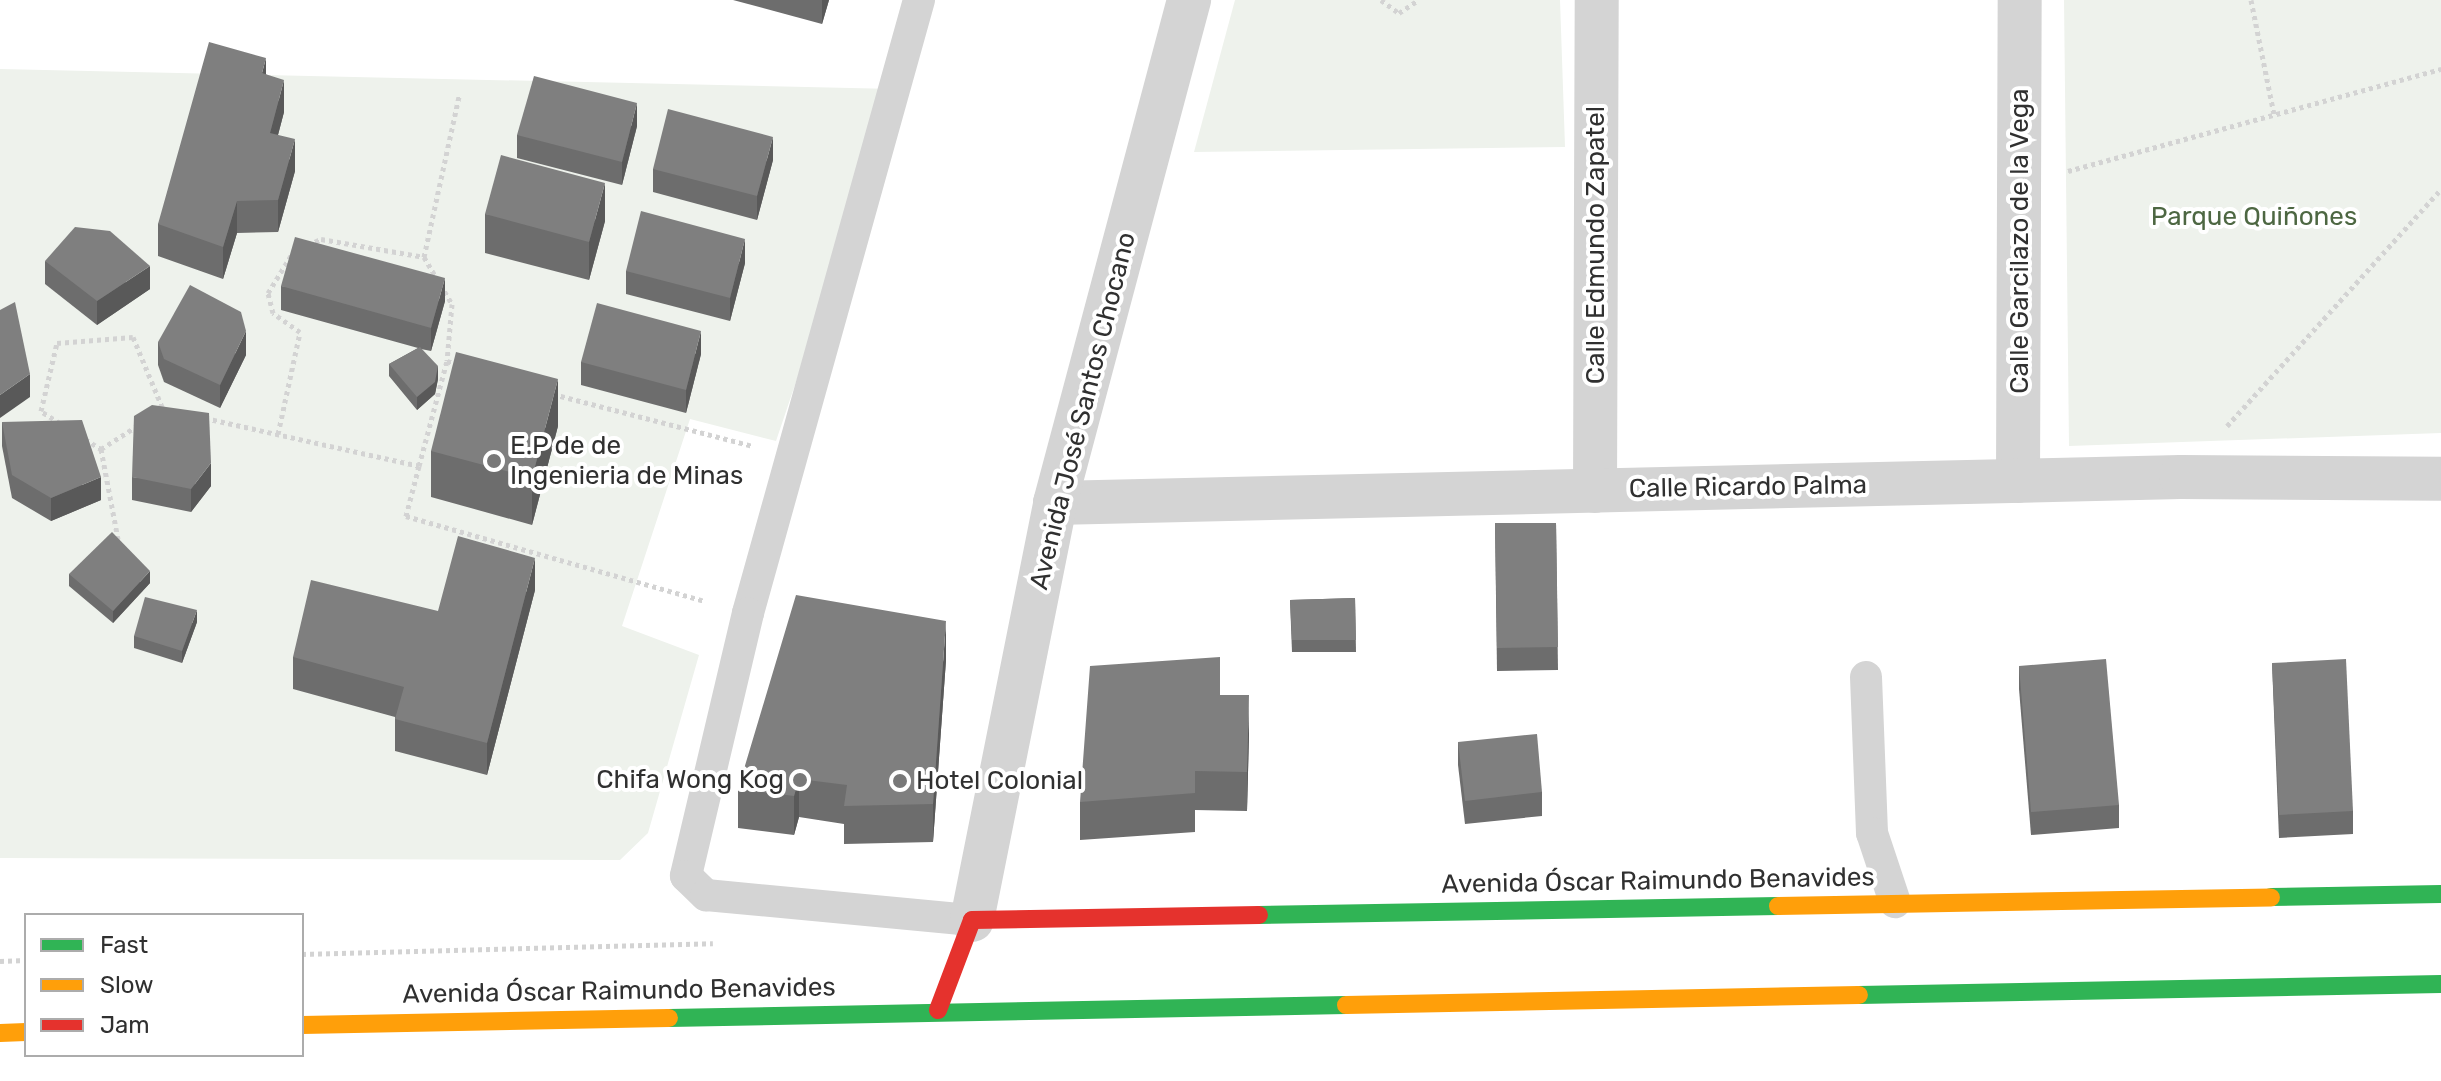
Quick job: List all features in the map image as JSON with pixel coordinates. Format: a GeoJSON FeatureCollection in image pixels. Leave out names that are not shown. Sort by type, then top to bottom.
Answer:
{"type":"FeatureCollection","features":[{"type":"Feature","properties":{"kind":"main road","name":"Avenida Óscar Raimundo Benavides"},"geometry":{"type":"LineString","coordinates":[[972,920],[2441,894]]}},
{"type":"Feature","properties":{"kind":"main road"},"geometry":{"type":"LineString","coordinates":[[938,1010],[972,920]]}},
{"type":"Feature","properties":{"kind":"main road","name":"Avenida Óscar Raimundo Benavides"},"geometry":{"type":"LineString","coordinates":[[304,1025],[938,1010],[2441,984]]}},
{"type":"Feature","properties":{"kind":"main road"},"geometry":{"type":"LineString","coordinates":[[0,1033],[24,1032]]}},
{"type":"Feature","properties":{"kind":"street","name":"Avenida José Santos Chocano"},"geometry":{"type":"LineString","coordinates":[[972,920],[1055,503],[1189,0]]}},
{"type":"Feature","properties":{"kind":"street","name":"Calle Edmundo Zapatel"},"geometry":{"type":"LineString","coordinates":[[1595,491],[1597,0]]}},
{"type":"Feature","properties":{"kind":"street","name":"Calle Garcilazo de la Vega"},"geometry":{"type":"LineString","coordinates":[[2018,481],[2020,0]]}},
{"type":"Feature","properties":{"kind":"street","name":"Calle Ricardo Palma"},"geometry":{"type":"LineString","coordinates":[[1055,503],[2181,477],[2441,479]]}},
{"type":"Feature","properties":{"kind":"lane"},"geometry":{"type":"LineString","coordinates":[[919,0],[748,613],[686,876],[706,895],[972,920]]}},
{"type":"Feature","properties":{"kind":"lane"},"geometry":{"type":"LineString","coordinates":[[1866,677],[1872,833],[1895,902]]}},
{"type":"Feature","properties":{"kind":"path"},"geometry":{"type":"LineString","coordinates":[[1381,0],[1399,13],[1418,0]]}},
{"type":"Feature","properties":{"kind":"path"},"geometry":{"type":"LineString","coordinates":[[2251,0],[2274,114]]}},
{"type":"Feature","properties":{"kind":"path"},"geometry":{"type":"LineString","coordinates":[[2021,184],[2441,69]]}},
{"type":"Feature","properties":{"kind":"path"},"geometry":{"type":"LineString","coordinates":[[459,96],[424,257],[452,304],[447,361],[406,516],[748,613]]}},
{"type":"Feature","properties":{"kind":"path"},"geometry":{"type":"LineString","coordinates":[[2181,477],[2441,189]]}},
{"type":"Feature","properties":{"kind":"path"},"geometry":{"type":"LineString","coordinates":[[278,434],[300,332],[268,302],[278,269],[321,239],[424,257]]}},
{"type":"Feature","properties":{"kind":"path"},"geometry":{"type":"LineString","coordinates":[[65,427],[41,411],[57,343],[133,337],[163,409]]}},
{"type":"Feature","properties":{"kind":"path"},"geometry":{"type":"LineString","coordinates":[[447,361],[477,370]]}},
{"type":"Feature","properties":{"kind":"path"},"geometry":{"type":"LineString","coordinates":[[538,389],[792,455]]}},
{"type":"Feature","properties":{"kind":"path"},"geometry":{"type":"LineString","coordinates":[[101,449],[163,409],[177,412]]}},
{"type":"Feature","properties":{"kind":"path"},"geometry":{"type":"LineString","coordinates":[[192,415],[419,466]]}},
{"type":"Feature","properties":{"kind":"path"},"geometry":{"type":"LineString","coordinates":[[77,434],[101,449],[118,539]]}},
{"type":"Feature","properties":{"kind":"path"},"geometry":{"type":"LineString","coordinates":[[304,954],[722,942]]}},
{"type":"Feature","properties":{"kind":"path"},"geometry":{"type":"LineString","coordinates":[[0,961],[24,960]]}},
{"type":"Feature","properties":{"kind":"green space"},"geometry":{"type":"Polygon","coordinates":[[[1235,0],[1560,0],[1565,147],[1194,152],[1235,0]]]}},
{"type":"Feature","properties":{"kind":"green space","name":"Parque Quiñones"},"geometry":{"type":"Polygon","coordinates":[[[2064,0],[2441,0],[2441,433],[2069,446],[2064,0]]]}},
{"type":"Feature","properties":{"kind":"green space"},"geometry":{"type":"Polygon","coordinates":[[[0,69],[895,89],[776,441],[690,419],[622,626],[699,655],[648,833],[620,860],[0,858],[0,69]]]}},
{"type":"Feature","properties":{"kind":"building"},"geometry":{"type":"Polygon","coordinates":[[[209,42],[266,58],[262,73],[284,80],[270,133],[295,139],[278,200],[237,201],[223,247],[158,224],[209,42]]]}},
{"type":"Feature","properties":{"kind":"building"},"geometry":{"type":"Polygon","coordinates":[[[534,76],[637,103],[622,162],[517,135],[534,76]]]}},
{"type":"Feature","properties":{"kind":"building"},"geometry":{"type":"Polygon","coordinates":[[[668,109],[773,137],[757,196],[653,169],[668,109]]]}},
{"type":"Feature","properties":{"kind":"building"},"geometry":{"type":"Polygon","coordinates":[[[501,155],[605,183],[589,242],[485,214],[501,155]]]}},
{"type":"Feature","properties":{"kind":"building"},"geometry":{"type":"Polygon","coordinates":[[[641,211],[745,239],[730,298],[626,271],[641,211]]]}},
{"type":"Feature","properties":{"kind":"building"},"geometry":{"type":"Polygon","coordinates":[[[75,227],[110,231],[150,266],[97,301],[45,261],[75,227]]]}},
{"type":"Feature","properties":{"kind":"building"},"geometry":{"type":"Polygon","coordinates":[[[295,237],[445,278],[431,328],[281,286],[295,237]]]}},
{"type":"Feature","properties":{"kind":"building"},"geometry":{"type":"Polygon","coordinates":[[[190,285],[241,312],[246,331],[220,385],[164,359],[158,342],[190,285]]]}},
{"type":"Feature","properties":{"kind":"building"},"geometry":{"type":"Polygon","coordinates":[[[15,302],[30,374],[0,395],[0,310],[15,302]]]}},
{"type":"Feature","properties":{"kind":"building"},"geometry":{"type":"Polygon","coordinates":[[[597,303],[701,331],[686,390],[581,362],[597,303]]]}},
{"type":"Feature","properties":{"kind":"building"},"geometry":{"type":"Polygon","coordinates":[[[420,347],[438,366],[435,382],[417,397],[389,364],[420,347]]]}},
{"type":"Feature","properties":{"kind":"building"},"geometry":{"type":"Polygon","coordinates":[[[456,352],[558,379],[532,478],[431,451],[456,352]]]}},
{"type":"Feature","properties":{"kind":"building"},"geometry":{"type":"Polygon","coordinates":[[[152,405],[209,413],[211,463],[191,489],[132,477],[134,416],[152,405]]]}},
{"type":"Feature","properties":{"kind":"building"},"geometry":{"type":"Polygon","coordinates":[[[82,420],[101,477],[51,498],[12,475],[2,422],[82,420]]]}},
{"type":"Feature","properties":{"kind":"building"},"geometry":{"type":"Polygon","coordinates":[[[1495,523],[1556,523],[1558,647],[1497,648],[1495,523]]]}},
{"type":"Feature","properties":{"kind":"building"},"geometry":{"type":"Polygon","coordinates":[[[112,532],[150,571],[113,611],[69,574],[112,532]]]}},
{"type":"Feature","properties":{"kind":"building"},"geometry":{"type":"Polygon","coordinates":[[[458,536],[535,558],[487,743],[395,719],[404,687],[293,657],[311,580],[438,611],[458,536]]]}},
{"type":"Feature","properties":{"kind":"building"},"geometry":{"type":"Polygon","coordinates":[[[796,595],[946,621],[933,804],[844,806],[847,785],[799,779],[794,796],[738,789],[796,595]]]}},
{"type":"Feature","properties":{"kind":"building"},"geometry":{"type":"Polygon","coordinates":[[[145,597],[197,610],[182,651],[134,636],[145,597]]]}},
{"type":"Feature","properties":{"kind":"building"},"geometry":{"type":"Polygon","coordinates":[[[1355,598],[1356,640],[1292,640],[1290,600],[1355,598]]]}},
{"type":"Feature","properties":{"kind":"building"},"geometry":{"type":"Polygon","coordinates":[[[1220,657],[1220,695],[1249,695],[1247,772],[1195,771],[1195,793],[1080,802],[1090,666],[1220,657]]]}},
{"type":"Feature","properties":{"kind":"building"},"geometry":{"type":"Polygon","coordinates":[[[2106,659],[2119,805],[2031,812],[2019,666],[2106,659]]]}},
{"type":"Feature","properties":{"kind":"building"},"geometry":{"type":"Polygon","coordinates":[[[2346,659],[2353,811],[2279,815],[2272,663],[2346,659]]]}},
{"type":"Feature","properties":{"kind":"building"},"geometry":{"type":"Polygon","coordinates":[[[1537,734],[1542,792],[1465,801],[1458,742],[1537,734]]]}},
{"type":"Feature","properties":{"kind":"traffic: fast"},"geometry":{"type":"LineString","coordinates":[[2271,897],[2441,894]]}},
{"type":"Feature","properties":{"kind":"traffic: fast"},"geometry":{"type":"LineString","coordinates":[[1259,915],[1778,906]]}},
{"type":"Feature","properties":{"kind":"traffic: fast"},"geometry":{"type":"LineString","coordinates":[[1859,995],[2441,984]]}},
{"type":"Feature","properties":{"kind":"traffic: fast"},"geometry":{"type":"LineString","coordinates":[[669,1018],[1346,1005]]}},
{"type":"Feature","properties":{"kind":"traffic: slow"},"geometry":{"type":"LineString","coordinates":[[1778,906],[2271,897]]}},
{"type":"Feature","properties":{"kind":"traffic: slow"},"geometry":{"type":"LineString","coordinates":[[1346,1005],[1859,995]]}},
{"type":"Feature","properties":{"kind":"traffic: slow"},"geometry":{"type":"LineString","coordinates":[[304,1025],[669,1018]]}},
{"type":"Feature","properties":{"kind":"traffic: slow"},"geometry":{"type":"LineString","coordinates":[[0,1033],[24,1032]]}},
{"type":"Feature","properties":{"kind":"traffic: jam"},"geometry":{"type":"LineString","coordinates":[[938,1010],[972,920],[1259,915]]}},
{"type":"Feature","properties":{"kind":"place","name":"E.P de de Ingenieria de Minas"},"geometry":{"type":"Point","coordinates":[494,461]}},
{"type":"Feature","properties":{"kind":"place","name":"Chifa Wong Kog"},"geometry":{"type":"Point","coordinates":[800,780]}},
{"type":"Feature","properties":{"kind":"place","name":"Hotel Colonial"},"geometry":{"type":"Point","coordinates":[900,781]}}]}
